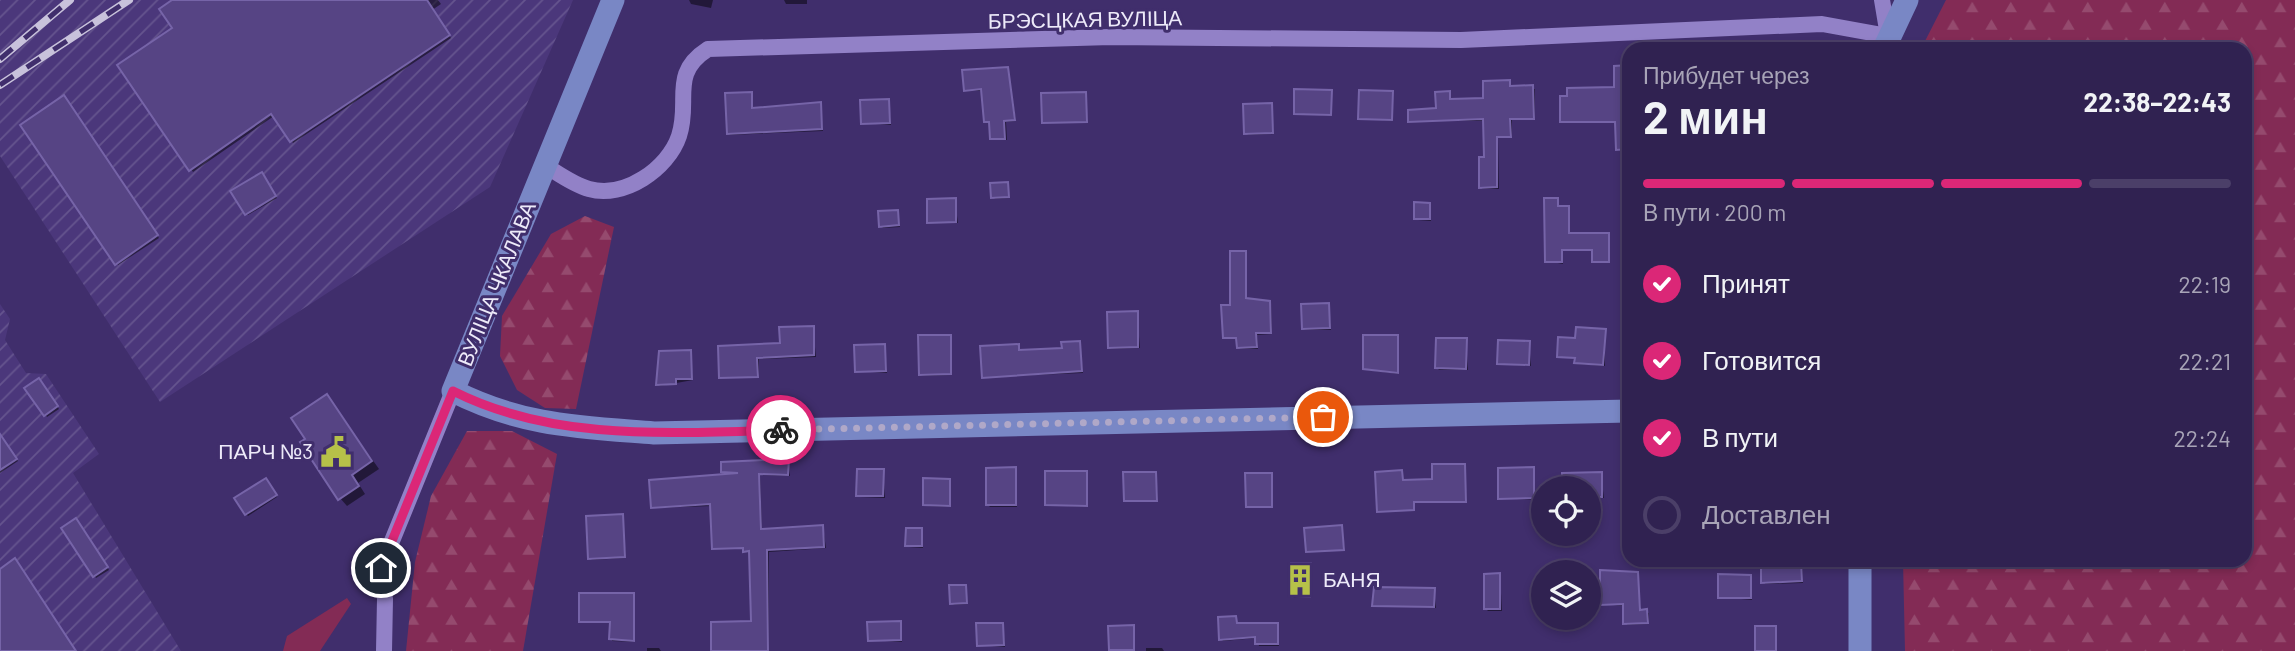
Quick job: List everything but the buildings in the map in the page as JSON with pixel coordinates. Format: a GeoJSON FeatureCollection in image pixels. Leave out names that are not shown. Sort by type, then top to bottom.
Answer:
{"type":"FeatureCollection","features":[{"type":"Feature","properties":{"kind":"street","name":"ВУЛІЦА ЧКАЛАВА"},"geometry":{"type":"LineString","coordinates":[[384,651],[385,600],[381,568],[614,0]]}},
{"type":"Feature","properties":{"kind":"street"},"geometry":{"type":"LineString","coordinates":[[1882,0],[1886,42]]}},
{"type":"Feature","properties":{"kind":"street"},"geometry":{"type":"LineString","coordinates":[[1886,42],[1907,0]]}},
{"type":"Feature","properties":{"kind":"street","name":"БРЭСЦКАЯ ВУЛІЦА"},"geometry":{"type":"LineString","coordinates":[[546,166],[588,189],[607,191],[652,173],[668,157],[680,135],[684,76],[693,59],[708,49],[726,47],[1111,37],[1461,40],[1822,24],[1883,42]]}},
{"type":"Feature","properties":{"kind":"street"},"geometry":{"type":"LineString","coordinates":[[453,391],[500,412],[547,425],[654,433],[1622,411]]}},
{"type":"Feature","properties":{"kind":"street"},"geometry":{"type":"LineString","coordinates":[[1860,567],[1860,651]]}},
{"type":"Feature","properties":{"kind":"shaded area"},"geometry":{"type":"Polygon","coordinates":[[[0,0],[573,0],[490,187],[160,402],[0,156],[0,0]]]}},
{"type":"Feature","properties":{"kind":"shaded area"},"geometry":{"type":"Polygon","coordinates":[[[0,304],[10,319],[5,340],[26,373],[46,374],[99,454],[73,473],[181,651],[0,651],[0,304]]]}},
{"type":"Feature","properties":{"kind":"green space"},"geometry":{"type":"Polygon","coordinates":[[[1946,0],[2295,0],[2295,651],[1905,651],[1903,567],[2252,567],[2252,42],[1925,42],[1946,0]]]}},
{"type":"Feature","properties":{"kind":"green space"},"geometry":{"type":"Polygon","coordinates":[[[585,216],[614,227],[576,409],[545,408],[517,390],[500,356],[502,316],[551,234],[585,216]]]}},
{"type":"Feature","properties":{"kind":"green space"},"geometry":{"type":"Polygon","coordinates":[[[467,431],[512,431],[557,454],[523,651],[406,651],[415,562],[431,496],[467,431]]]}},
{"type":"Feature","properties":{"kind":"green space"},"geometry":{"type":"Polygon","coordinates":[[[347,598],[351,604],[320,651],[283,651],[287,636],[347,598]]]}},
{"type":"Feature","properties":{"kind":"railway"},"geometry":{"type":"LineString","coordinates":[[0,59],[70,0]]}},
{"type":"Feature","properties":{"kind":"railway"},"geometry":{"type":"LineString","coordinates":[[0,85],[129,0]]}},
{"type":"Feature","properties":{"kind":"way so far"},"geometry":{"type":"LineString","coordinates":[[781,430],[1323,417]]}},
{"type":"Feature","properties":{"kind":"place","name":"ПАРЧ №3"},"geometry":{"type":"Point","coordinates":[336,452]}},
{"type":"Feature","properties":{"kind":"place","name":"БАНЯ"},"geometry":{"type":"Point","coordinates":[1300,580]}},
{"type":"Feature","properties":{"kind":"route"},"geometry":{"type":"LineString","coordinates":[[381,568],[453,391],[477,404],[547,425],[654,433],[781,430]]}}]}
